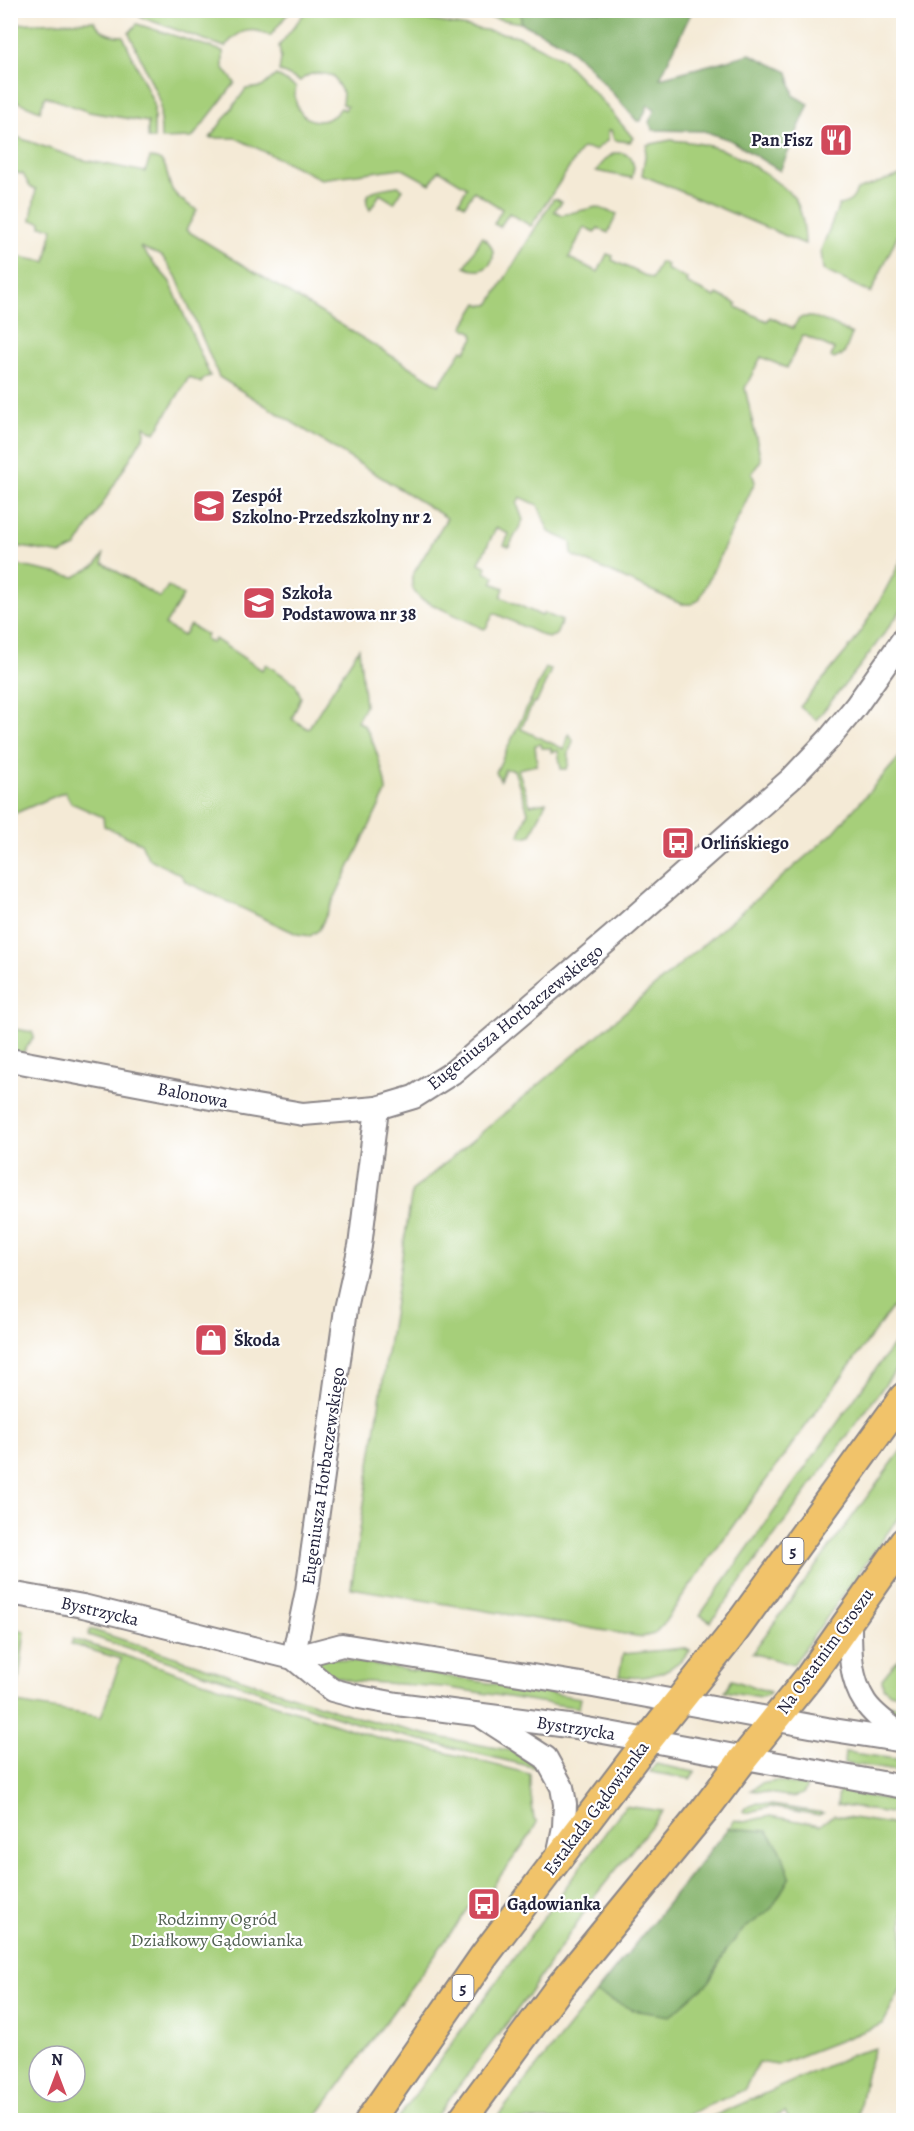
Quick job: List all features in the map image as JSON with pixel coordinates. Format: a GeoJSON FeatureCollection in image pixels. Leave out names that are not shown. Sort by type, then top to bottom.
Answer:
{"type":"FeatureCollection","features":[{"type":"Feature","properties":{"kind":"main road","name":"5"},"geometry":{"type":"LineString","coordinates":[[679,1701],[730,1637],[903,1398]]}},
{"type":"Feature","properties":{"kind":"main road","name":"Na Ostatnim Groszu"},"geometry":{"type":"LineString","coordinates":[[744,1758],[810,1676],[903,1542]]}},
{"type":"Feature","properties":{"kind":"main road","name":"Estakada Gądowianka"},"geometry":{"type":"LineString","coordinates":[[370,2121],[484,1956],[679,1701]]}},
{"type":"Feature","properties":{"kind":"main road"},"geometry":{"type":"LineString","coordinates":[[462,2121],[560,1988],[704,1811],[744,1758]]}},
{"type":"Feature","properties":{"kind":"street","name":"Eugeniusza Horbaczewskiego"},"geometry":{"type":"LineString","coordinates":[[293,1658],[307,1591],[346,1309],[360,1245],[376,1108],[414,1097],[452,1072],[600,947],[791,778],[856,706],[903,638]]}},
{"type":"Feature","properties":{"kind":"street","name":"Balonowa"},"geometry":{"type":"LineString","coordinates":[[10,1060],[303,1114],[376,1108]]}},
{"type":"Feature","properties":{"kind":"street","name":"Bystrzycka"},"geometry":{"type":"LineString","coordinates":[[10,1593],[83,1606],[293,1658],[332,1690],[397,1704],[576,1727],[903,1787]]}},
{"type":"Feature","properties":{"kind":"street"},"geometry":{"type":"LineString","coordinates":[[850,1619],[852,1665],[861,1694],[873,1711],[903,1739]]}},
{"type":"Feature","properties":{"kind":"street","name":"Bystrzycka"},"geometry":{"type":"LineString","coordinates":[[293,1658],[342,1646],[903,1739]]}},
{"type":"Feature","properties":{"kind":"street"},"geometry":{"type":"LineString","coordinates":[[478,1714],[546,1758],[557,1777],[562,1787],[565,1804],[564,1827],[558,1857]]}},
{"type":"Feature","properties":{"kind":"green space"},"geometry":{"type":"Polygon","coordinates":[[[140,10],[290,11],[270,36],[257,31],[245,31],[234,37],[225,47],[140,17],[140,10]]]}},
{"type":"Feature","properties":{"kind":"green space"},"geometry":{"type":"Polygon","coordinates":[[[391,10],[406,16],[518,36],[561,58],[633,138],[630,142],[614,140],[611,130],[608,131],[608,140],[595,150],[582,148],[531,226],[509,213],[500,227],[494,224],[502,209],[474,191],[465,205],[459,202],[467,187],[439,170],[430,184],[401,168],[321,179],[236,138],[210,138],[246,89],[262,87],[276,75],[296,87],[297,107],[309,119],[325,120],[341,108],[345,110],[347,106],[342,104],[343,93],[333,76],[315,73],[300,81],[279,71],[281,59],[279,46],[306,11],[391,10]]]}},
{"type":"Feature","properties":{"kind":"green space"},"geometry":{"type":"Polygon","coordinates":[[[454,11],[521,11],[521,23],[454,11]]]}},
{"type":"Feature","properties":{"kind":"green space"},"geometry":{"type":"Polygon","coordinates":[[[521,11],[692,11],[660,78],[750,54],[788,72],[794,96],[809,104],[780,171],[730,140],[704,131],[653,130],[649,122],[655,109],[648,105],[641,121],[637,121],[587,64],[564,44],[521,23],[521,11]]]}},
{"type":"Feature","properties":{"kind":"green space"},"geometry":{"type":"Polygon","coordinates":[[[94,21],[106,33],[123,36],[154,104],[154,139],[148,138],[148,122],[89,112],[45,96],[40,111],[11,99],[11,24],[94,21]]]}},
{"type":"Feature","properties":{"kind":"green space"},"geometry":{"type":"Polygon","coordinates":[[[137,24],[223,51],[223,67],[235,83],[192,138],[161,139],[160,101],[129,33],[137,24]]]}},
{"type":"Feature","properties":{"kind":"green space"},"geometry":{"type":"Polygon","coordinates":[[[11,135],[79,159],[145,172],[150,158],[157,159],[165,165],[173,191],[181,200],[197,210],[186,230],[439,385],[462,350],[465,352],[474,338],[473,333],[463,327],[478,303],[489,305],[553,199],[562,202],[554,211],[562,215],[596,207],[617,214],[608,233],[598,228],[595,232],[584,227],[569,258],[598,272],[607,254],[613,256],[612,260],[652,279],[660,262],[667,265],[666,269],[687,279],[686,283],[715,297],[717,294],[737,304],[736,307],[767,321],[770,317],[793,328],[803,317],[817,318],[852,334],[844,354],[834,359],[831,357],[834,349],[803,335],[787,368],[761,357],[745,388],[761,460],[752,473],[755,482],[699,600],[692,604],[681,604],[572,555],[571,542],[549,532],[538,505],[520,497],[517,504],[523,520],[509,547],[504,545],[509,534],[496,528],[479,563],[487,567],[485,572],[495,577],[492,583],[504,588],[501,597],[542,616],[544,613],[562,621],[556,635],[548,638],[494,613],[484,629],[421,599],[413,589],[412,576],[447,518],[219,377],[176,276],[162,256],[140,247],[170,282],[210,376],[204,378],[201,383],[189,377],[155,433],[144,426],[145,434],[76,547],[61,554],[11,545],[11,236],[17,237],[14,256],[46,262],[53,228],[41,226],[41,222],[31,220],[36,189],[30,187],[23,174],[11,172],[11,135]]]}},
{"type":"Feature","properties":{"kind":"green space"},"geometry":{"type":"Polygon","coordinates":[[[671,140],[724,150],[746,161],[783,187],[793,196],[800,209],[805,244],[642,175],[647,145],[671,140]]]}},
{"type":"Feature","properties":{"kind":"green space"},"geometry":{"type":"Polygon","coordinates":[[[614,153],[623,153],[631,157],[634,167],[632,178],[596,171],[614,153]]]}},
{"type":"Feature","properties":{"kind":"green space"},"geometry":{"type":"Polygon","coordinates":[[[903,174],[903,223],[871,293],[823,270],[821,250],[839,205],[851,200],[857,190],[903,174]]]}},
{"type":"Feature","properties":{"kind":"green space"},"geometry":{"type":"Polygon","coordinates":[[[398,186],[403,189],[394,203],[380,194],[370,210],[367,203],[369,194],[380,189],[398,186]]]}},
{"type":"Feature","properties":{"kind":"green space"},"geometry":{"type":"Polygon","coordinates":[[[482,237],[492,249],[491,262],[481,270],[465,267],[482,237]]]}},
{"type":"Feature","properties":{"kind":"green space"},"geometry":{"type":"Polygon","coordinates":[[[103,555],[103,563],[160,598],[168,586],[183,596],[165,625],[183,636],[190,625],[207,635],[205,639],[212,643],[215,639],[262,670],[266,664],[295,683],[301,697],[292,719],[308,729],[359,648],[365,706],[357,721],[364,726],[372,740],[386,792],[319,930],[310,936],[297,934],[186,882],[181,875],[148,858],[141,843],[104,826],[103,817],[71,803],[65,792],[11,815],[11,564],[75,577],[96,565],[103,555]]]}},
{"type":"Feature","properties":{"kind":"green space"},"geometry":{"type":"Polygon","coordinates":[[[903,557],[903,608],[816,720],[800,707],[854,642],[903,557]]]}},
{"type":"Feature","properties":{"kind":"green space"},"geometry":{"type":"Polygon","coordinates":[[[546,668],[551,670],[537,702],[533,703],[521,729],[564,749],[569,734],[573,742],[567,769],[561,769],[558,751],[551,752],[551,748],[542,748],[541,744],[535,745],[537,765],[518,769],[530,805],[546,802],[531,835],[524,837],[519,835],[528,812],[514,770],[505,769],[500,780],[496,772],[546,668]]]}},
{"type":"Feature","properties":{"kind":"green space"},"geometry":{"type":"Polygon","coordinates":[[[903,753],[903,1293],[654,1634],[642,1637],[351,1588],[412,1191],[833,833],[903,753]]]}},
{"type":"Feature","properties":{"kind":"green space"},"geometry":{"type":"Polygon","coordinates":[[[10,1028],[32,1032],[34,1037],[23,1053],[11,1050],[10,1028]]]}},
{"type":"Feature","properties":{"kind":"green space"},"geometry":{"type":"Polygon","coordinates":[[[903,1331],[903,1360],[711,1622],[700,1615],[903,1331]]]}},
{"type":"Feature","properties":{"kind":"green space"},"geometry":{"type":"Polygon","coordinates":[[[903,1448],[903,1511],[793,1665],[752,1653],[903,1448]]]}},
{"type":"Feature","properties":{"kind":"green space","name":"Rodzinny Ogród Działkowy Gądowianka"},"geometry":{"type":"Polygon","coordinates":[[[11,1628],[25,1631],[16,1703],[101,1717],[121,1659],[71,1644],[73,1639],[393,1742],[416,1745],[530,1774],[534,1820],[537,1822],[529,1837],[482,1901],[477,1897],[314,2120],[11,2120],[11,1628]]]}},
{"type":"Feature","properties":{"kind":"green space"},"geometry":{"type":"Polygon","coordinates":[[[90,1629],[357,1717],[428,1735],[513,1751],[541,1769],[371,1728],[88,1635],[90,1629]]]}},
{"type":"Feature","properties":{"kind":"green space"},"geometry":{"type":"Polygon","coordinates":[[[684,1648],[690,1651],[683,1659],[658,1674],[639,1677],[619,1676],[623,1654],[684,1648]]]}},
{"type":"Feature","properties":{"kind":"green space"},"geometry":{"type":"Polygon","coordinates":[[[903,1653],[903,1696],[890,1693],[883,1687],[882,1679],[903,1653]]]}},
{"type":"Feature","properties":{"kind":"green space"},"geometry":{"type":"Polygon","coordinates":[[[328,1657],[581,1698],[579,1708],[443,1687],[353,1681],[329,1675],[318,1668],[318,1659],[328,1657]]]}},
{"type":"Feature","properties":{"kind":"green space"},"geometry":{"type":"Polygon","coordinates":[[[732,1680],[770,1692],[761,1697],[725,1691],[732,1680]]]}},
{"type":"Feature","properties":{"kind":"green space"},"geometry":{"type":"Polygon","coordinates":[[[880,1703],[903,1707],[903,1719],[889,1712],[880,1703]]]}},
{"type":"Feature","properties":{"kind":"green space"},"geometry":{"type":"Polygon","coordinates":[[[845,1752],[903,1760],[903,1772],[844,1763],[845,1752]]]}},
{"type":"Feature","properties":{"kind":"green space"},"geometry":{"type":"Polygon","coordinates":[[[656,1764],[695,1772],[690,1779],[650,1772],[656,1764]]]}},
{"type":"Feature","properties":{"kind":"green space"},"geometry":{"type":"Polygon","coordinates":[[[776,1781],[807,1786],[803,1794],[793,1797],[751,1790],[761,1784],[776,1781]]]}},
{"type":"Feature","properties":{"kind":"green space"},"geometry":{"type":"Polygon","coordinates":[[[839,1791],[903,1802],[903,1815],[837,1805],[839,1791]]]}},
{"type":"Feature","properties":{"kind":"green space"},"geometry":{"type":"Polygon","coordinates":[[[758,1803],[823,1813],[819,1815],[770,1807],[746,1813],[743,1811],[758,1803]]]}},
{"type":"Feature","properties":{"kind":"green space"},"geometry":{"type":"Polygon","coordinates":[[[625,1806],[663,1811],[595,1896],[527,1997],[433,2120],[397,2120],[462,2029],[625,1806]]]}},
{"type":"Feature","properties":{"kind":"green space"},"geometry":{"type":"Polygon","coordinates":[[[834,1815],[903,1826],[903,1985],[883,2024],[777,2065],[759,2062],[744,2090],[675,2120],[495,2120],[735,1820],[744,1822],[770,1816],[820,1825],[834,1815]]]}},
{"type":"Feature","properties":{"kind":"green space"},"geometry":{"type":"Polygon","coordinates":[[[728,1828],[767,1831],[781,1850],[790,1877],[772,1908],[743,1930],[727,1949],[709,1982],[670,2016],[633,2010],[596,1993],[728,1828]]]}},
{"type":"Feature","properties":{"kind":"green space"},"geometry":{"type":"Polygon","coordinates":[[[875,2048],[866,2074],[857,2120],[789,2120],[785,2112],[767,2120],[705,2120],[854,2054],[875,2048]]]}},
{"type":"Feature","properties":{"kind":"place","name":"Pan Fisz"},"geometry":{"type":"Point","coordinates":[836,140]}},
{"type":"Feature","properties":{"kind":"place","name":"Zespół Szkolno-Przedszkolny nr 2"},"geometry":{"type":"Point","coordinates":[209,506]}},
{"type":"Feature","properties":{"kind":"place","name":"Szkoła Podstawowa nr 38"},"geometry":{"type":"Point","coordinates":[259,603]}},
{"type":"Feature","properties":{"kind":"place","name":"Orlińskiego"},"geometry":{"type":"Point","coordinates":[678,843]}},
{"type":"Feature","properties":{"kind":"place","name":"Škoda"},"geometry":{"type":"Point","coordinates":[211,1340]}},
{"type":"Feature","properties":{"kind":"place","name":"Gądowianka"},"geometry":{"type":"Point","coordinates":[484,1904]}}]}
